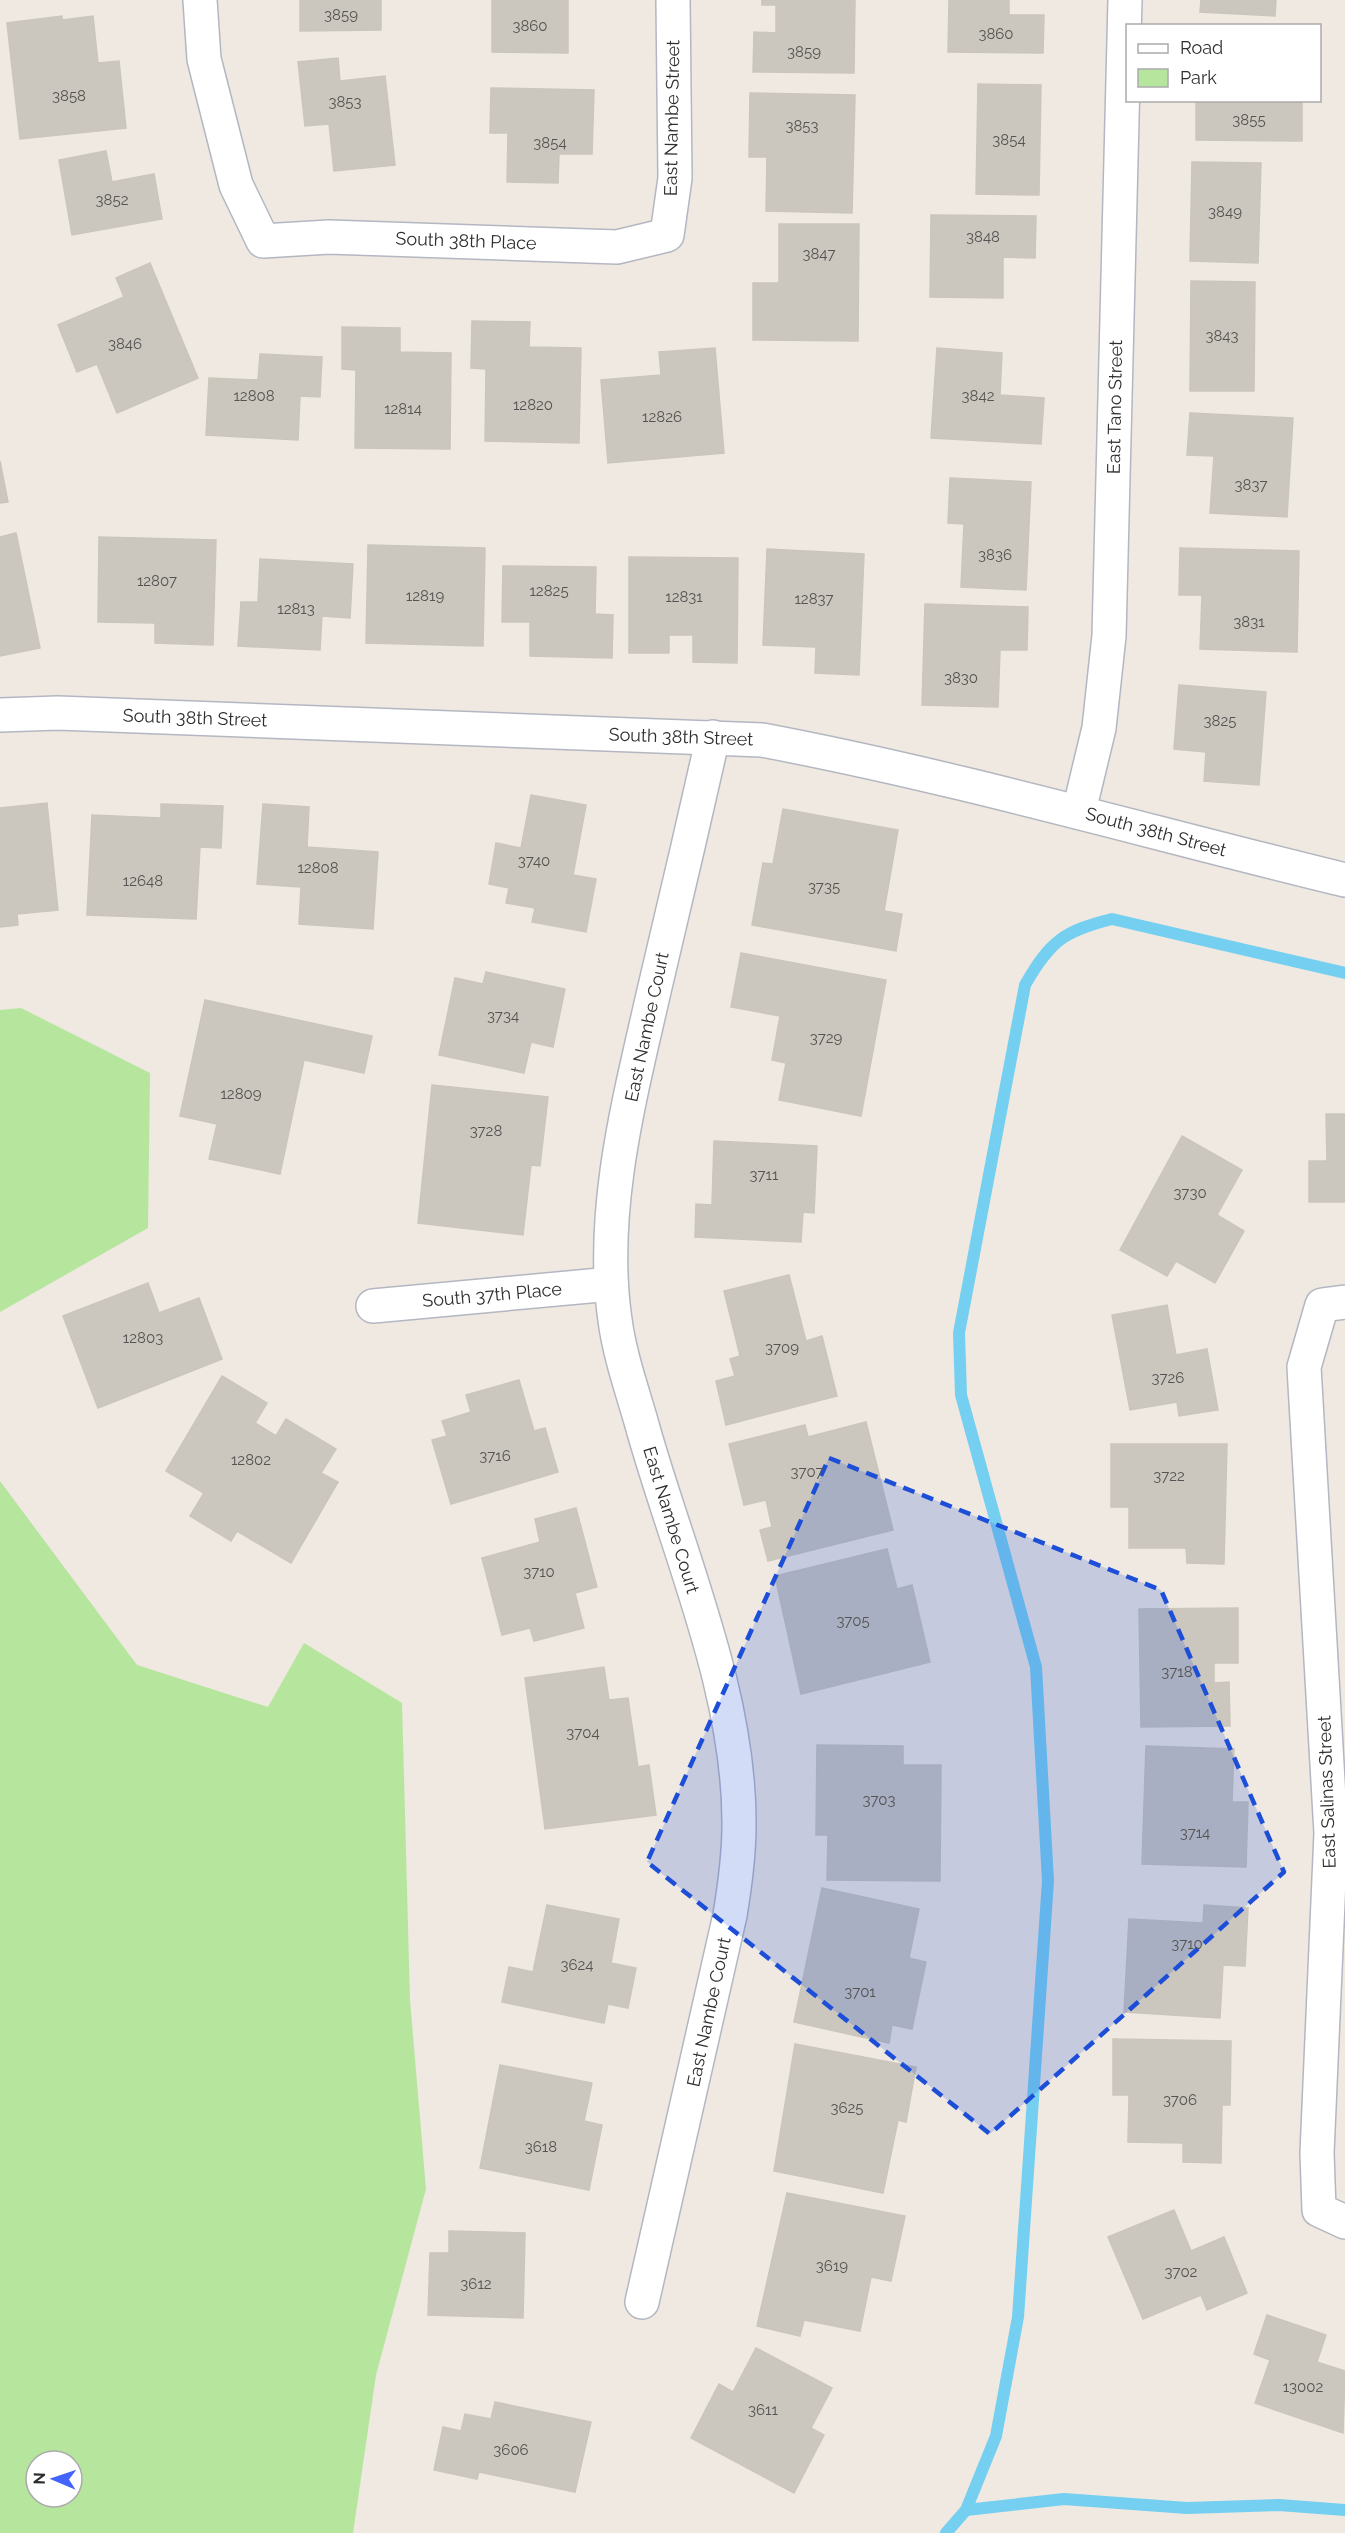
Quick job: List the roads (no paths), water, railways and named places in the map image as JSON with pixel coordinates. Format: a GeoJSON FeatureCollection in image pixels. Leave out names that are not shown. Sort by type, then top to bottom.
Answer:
{"type":"FeatureCollection","features":[{"type":"Feature","properties":{"kind":"street","name":"South 38th Place"},"geometry":{"type":"LineString","coordinates":[[200,0],[204,59],[236,185],[263,242],[329,237],[617,247],[667,235]]}},
{"type":"Feature","properties":{"kind":"street","name":"East Nambe Street"},"geometry":{"type":"LineString","coordinates":[[667,235],[675,178],[673,0]]}},
{"type":"Feature","properties":{"kind":"street","name":"East Tano Street"},"geometry":{"type":"LineString","coordinates":[[1079,811],[1100,728],[1109,636],[1125,0]]}},
{"type":"Feature","properties":{"kind":"street","name":"South 38th Street"},"geometry":{"type":"LineString","coordinates":[[0,715],[58,712],[762,740],[844,756],[1079,811],[1345,880]]}},
{"type":"Feature","properties":{"kind":"street","name":"East Nambe Court"},"geometry":{"type":"LineString","coordinates":[[642,2302],[730,1915],[737,1872],[739,1824],[735,1765],[723,1694],[633,1394],[615,1323],[610,1244],[617,1174],[638,1059],[713,737]]}},
{"type":"Feature","properties":{"kind":"street","name":"South 37th Place"},"geometry":{"type":"LineString","coordinates":[[373,1306],[611,1284]]}},
{"type":"Feature","properties":{"kind":"street","name":"East Salinas Street"},"geometry":{"type":"LineString","coordinates":[[1332,2216],[1317,2153],[1331,1833],[1304,1367],[1334,1303]]}},
{"type":"Feature","properties":{"kind":"waterway"},"geometry":{"type":"LineString","coordinates":[[946,2533],[966,2510],[996,2436],[1018,2317],[1048,1881],[1036,1667],[961,1395],[959,1333],[1025,985],[1042,958],[1060,940],[1082,928],[1112,919],[1345,973]]}},
{"type":"Feature","properties":{"kind":"waterway"},"geometry":{"type":"LineString","coordinates":[[966,2510],[1064,2499],[1187,2508],[1279,2505],[1345,2510]]}}]}
